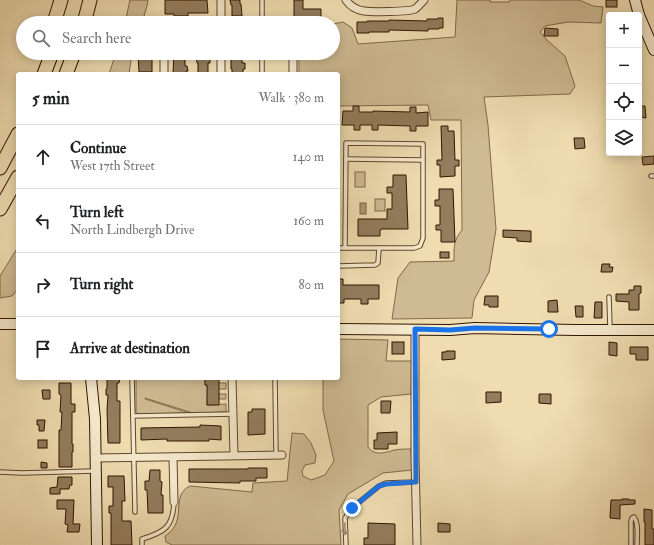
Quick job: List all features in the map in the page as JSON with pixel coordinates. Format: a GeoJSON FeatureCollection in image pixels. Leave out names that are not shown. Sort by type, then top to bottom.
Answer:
{"type":"FeatureCollection","features":[{"type":"Feature","properties":{"kind":"highway"},"geometry":{"type":"LineString","coordinates":[[56,16],[61,0]]}},
{"type":"Feature","properties":{"kind":"highway"},"geometry":{"type":"LineString","coordinates":[[65,16],[70,0]]}},
{"type":"Feature","properties":{"kind":"highway"},"geometry":{"type":"LineString","coordinates":[[86,16],[90,0]]}},
{"type":"Feature","properties":{"kind":"highway"},"geometry":{"type":"LineString","coordinates":[[40,72],[42,60]]}},
{"type":"Feature","properties":{"kind":"highway"},"geometry":{"type":"LineString","coordinates":[[45,72],[49,60]]}},
{"type":"Feature","properties":{"kind":"highway"},"geometry":{"type":"LineString","coordinates":[[67,72],[71,60]]}},
{"type":"Feature","properties":{"kind":"highway"},"geometry":{"type":"LineString","coordinates":[[0,168],[16,138]]}},
{"type":"Feature","properties":{"kind":"highway"},"geometry":{"type":"LineString","coordinates":[[0,209],[16,181]]}},
{"type":"Feature","properties":{"kind":"main road"},"geometry":{"type":"LineString","coordinates":[[635,0],[638,12]]}},
{"type":"Feature","properties":{"kind":"main road"},"geometry":{"type":"LineString","coordinates":[[642,22],[654,50]]}},
{"type":"Feature","properties":{"kind":"main road"},"geometry":{"type":"LineString","coordinates":[[0,324],[16,324]]}},
{"type":"Feature","properties":{"kind":"main road"},"geometry":{"type":"LineString","coordinates":[[340,329],[450,330],[475,328],[654,330]]}},
{"type":"Feature","properties":{"kind":"main road"},"geometry":{"type":"LineString","coordinates":[[91,380],[95,419],[97,545]]}},
{"type":"Feature","properties":{"kind":"street"},"geometry":{"type":"LineString","coordinates":[[221,0],[221,16]]}},
{"type":"Feature","properties":{"kind":"street"},"geometry":{"type":"LineString","coordinates":[[346,0],[356,9],[364,11],[405,11],[415,9],[424,0]]}},
{"type":"Feature","properties":{"kind":"street"},"geometry":{"type":"LineString","coordinates":[[164,60],[164,72]]}},
{"type":"Feature","properties":{"kind":"street"},"geometry":{"type":"LineString","coordinates":[[221,60],[221,72]]}},
{"type":"Feature","properties":{"kind":"street"},"geometry":{"type":"LineString","coordinates":[[293,60],[293,72]]}},
{"type":"Feature","properties":{"kind":"street"},"geometry":{"type":"LineString","coordinates":[[415,329],[417,545]]}},
{"type":"Feature","properties":{"kind":"street"},"geometry":{"type":"LineString","coordinates":[[232,380],[234,455]]}},
{"type":"Feature","properties":{"kind":"street"},"geometry":{"type":"LineString","coordinates":[[96,458],[279,455]]}},
{"type":"Feature","properties":{"kind":"street"},"geometry":{"type":"LineString","coordinates":[[173,457],[174,502]]}},
{"type":"Feature","properties":{"kind":"lane"},"geometry":{"type":"LineString","coordinates":[[262,0],[262,16]]}},
{"type":"Feature","properties":{"kind":"lane"},"geometry":{"type":"LineString","coordinates":[[262,60],[262,72]]}},
{"type":"Feature","properties":{"kind":"lane"},"geometry":{"type":"LineString","coordinates":[[340,248],[345,248],[379,248],[414,248],[420,246],[423,238],[423,144],[346,142],[345,248]]}},
{"type":"Feature","properties":{"kind":"lane"},"geometry":{"type":"LineString","coordinates":[[346,159],[423,160]]}},
{"type":"Feature","properties":{"kind":"lane"},"geometry":{"type":"LineString","coordinates":[[340,266],[375,265],[378,263],[379,248]]}},
{"type":"Feature","properties":{"kind":"lane"},"geometry":{"type":"LineString","coordinates":[[609,297],[610,330]]}},
{"type":"Feature","properties":{"kind":"lane"},"geometry":{"type":"LineString","coordinates":[[132,380],[135,512]]}},
{"type":"Feature","properties":{"kind":"lane"},"geometry":{"type":"LineString","coordinates":[[275,380],[279,455]]}},
{"type":"Feature","properties":{"kind":"lane"},"geometry":{"type":"LineString","coordinates":[[133,416],[233,414]]}},
{"type":"Feature","properties":{"kind":"lane"},"geometry":{"type":"LineString","coordinates":[[0,472],[22,473],[96,471]]}},
{"type":"Feature","properties":{"kind":"lane"},"geometry":{"type":"LineString","coordinates":[[346,545],[345,518],[352,508],[379,486],[386,484],[416,482]]}},
{"type":"Feature","properties":{"kind":"lane"},"geometry":{"type":"LineString","coordinates":[[142,545],[142,539],[160,532],[169,524],[172,519],[174,502]]}},
{"type":"Feature","properties":{"kind":"lane"},"geometry":{"type":"LineString","coordinates":[[631,545],[631,520],[634,518],[637,524],[637,545]]}},
{"type":"Feature","properties":{"kind":"shaded area"},"geometry":{"type":"Polygon","coordinates":[[[130,0],[148,0],[144,16],[127,16],[130,0]]]}},
{"type":"Feature","properties":{"kind":"shaded area"},"geometry":{"type":"Polygon","coordinates":[[[457,0],[490,0],[490,2],[509,2],[510,0],[579,0],[593,6],[603,7],[601,23],[568,22],[545,26],[540,32],[565,56],[575,86],[570,94],[484,97],[488,125],[496,229],[489,272],[474,300],[472,318],[392,319],[398,278],[410,262],[454,261],[454,248],[462,230],[461,120],[431,120],[428,105],[340,106],[340,72],[299,72],[299,60],[340,60],[340,23],[343,22],[352,28],[358,44],[455,37],[457,0]]]}},
{"type":"Feature","properties":{"kind":"shaded area"},"geometry":{"type":"Polygon","coordinates":[[[114,60],[131,60],[129,72],[110,72],[114,60]]]}},
{"type":"Feature","properties":{"kind":"shaded area"},"geometry":{"type":"Polygon","coordinates":[[[355,172],[365,172],[365,187],[355,187],[355,172]]]}},
{"type":"Feature","properties":{"kind":"shaded area"},"geometry":{"type":"Polygon","coordinates":[[[375,199],[385,199],[385,211],[375,211],[375,199]]]}},
{"type":"Feature","properties":{"kind":"shaded area"},"geometry":{"type":"Polygon","coordinates":[[[360,203],[366,203],[366,214],[360,214],[360,203]]]}},
{"type":"Feature","properties":{"kind":"shaded area"},"geometry":{"type":"Polygon","coordinates":[[[16,250],[16,291],[12,296],[0,298],[0,276],[16,250]]]}},
{"type":"Feature","properties":{"kind":"shaded area"},"geometry":{"type":"Polygon","coordinates":[[[340,339],[388,340],[386,361],[412,361],[411,394],[381,397],[368,405],[368,447],[377,453],[384,453],[399,449],[411,449],[412,470],[383,473],[348,494],[339,510],[341,545],[172,545],[166,542],[165,536],[172,530],[176,523],[181,496],[184,490],[190,486],[252,492],[253,483],[287,481],[292,433],[304,434],[311,443],[316,455],[315,463],[305,465],[302,471],[303,476],[311,480],[325,475],[334,461],[323,410],[323,380],[340,380],[340,339]]]}},
{"type":"Feature","properties":{"kind":"shaded area"},"geometry":{"type":"Polygon","coordinates":[[[136,380],[211,380],[219,383],[226,383],[226,389],[218,389],[219,394],[226,394],[226,399],[207,398],[207,405],[226,404],[226,412],[193,413],[145,398],[189,413],[137,414],[136,380]]]}},
{"type":"Feature","properties":{"kind":"building"},"geometry":{"type":"Polygon","coordinates":[[[165,0],[207,0],[208,13],[188,13],[188,16],[174,16],[174,14],[165,14],[165,0]]]}},
{"type":"Feature","properties":{"kind":"building"},"geometry":{"type":"Polygon","coordinates":[[[230,0],[240,0],[242,16],[232,16],[232,5],[230,0]]]}},
{"type":"Feature","properties":{"kind":"building"},"geometry":{"type":"Polygon","coordinates":[[[294,0],[303,0],[303,9],[321,9],[321,16],[294,16],[294,0]]]}},
{"type":"Feature","properties":{"kind":"building"},"geometry":{"type":"Polygon","coordinates":[[[606,0],[617,0],[617,7],[606,7],[606,0]]]}},
{"type":"Feature","properties":{"kind":"building"},"geometry":{"type":"Polygon","coordinates":[[[443,18],[443,28],[428,29],[428,31],[389,30],[389,32],[357,33],[357,22],[389,20],[427,21],[427,19],[443,18]]]}},
{"type":"Feature","properties":{"kind":"building"},"geometry":{"type":"Polygon","coordinates":[[[545,28],[558,29],[558,36],[544,36],[545,28]]]}},
{"type":"Feature","properties":{"kind":"building"},"geometry":{"type":"Polygon","coordinates":[[[138,60],[152,60],[152,72],[139,72],[138,60]]]}},
{"type":"Feature","properties":{"kind":"building"},"geometry":{"type":"Polygon","coordinates":[[[174,60],[185,60],[185,66],[187,66],[188,71],[173,72],[174,60]]]}},
{"type":"Feature","properties":{"kind":"building"},"geometry":{"type":"Polygon","coordinates":[[[197,60],[210,60],[210,63],[208,63],[208,72],[198,72],[197,60]]]}},
{"type":"Feature","properties":{"kind":"building"},"geometry":{"type":"Polygon","coordinates":[[[231,60],[242,60],[242,63],[245,63],[245,69],[243,69],[243,72],[232,72],[231,60]]]}},
{"type":"Feature","properties":{"kind":"building"},"geometry":{"type":"Polygon","coordinates":[[[353,106],[359,106],[359,112],[410,112],[410,107],[416,107],[416,113],[428,112],[428,126],[416,126],[416,131],[410,131],[410,126],[378,125],[378,130],[372,130],[372,125],[360,125],[360,130],[354,130],[354,125],[342,125],[343,111],[353,111],[353,106]]]}},
{"type":"Feature","properties":{"kind":"building"},"geometry":{"type":"Polygon","coordinates":[[[642,106],[645,106],[646,118],[642,117],[642,106]]]}},
{"type":"Feature","properties":{"kind":"building"},"geometry":{"type":"Polygon","coordinates":[[[441,126],[448,126],[448,131],[454,131],[455,160],[459,160],[459,166],[455,166],[455,176],[440,177],[440,165],[437,165],[437,160],[442,160],[441,126]]]}},
{"type":"Feature","properties":{"kind":"building"},"geometry":{"type":"Polygon","coordinates":[[[574,138],[584,138],[585,148],[575,149],[574,138]]]}},
{"type":"Feature","properties":{"kind":"building"},"geometry":{"type":"Polygon","coordinates":[[[654,156],[654,164],[643,165],[642,157],[654,156]]]}},
{"type":"Feature","properties":{"kind":"building"},"geometry":{"type":"Polygon","coordinates":[[[393,175],[406,175],[408,229],[381,229],[380,236],[358,236],[358,219],[387,219],[387,209],[392,209],[392,193],[387,193],[387,187],[393,187],[393,175]]]}},
{"type":"Feature","properties":{"kind":"building"},"geometry":{"type":"Polygon","coordinates":[[[439,189],[453,189],[455,242],[441,242],[441,230],[436,230],[436,225],[440,225],[440,206],[435,206],[435,200],[439,200],[439,189]]]}},
{"type":"Feature","properties":{"kind":"building"},"geometry":{"type":"Polygon","coordinates":[[[503,230],[531,231],[531,242],[517,241],[517,238],[503,237],[503,230]]]}},
{"type":"Feature","properties":{"kind":"building"},"geometry":{"type":"Polygon","coordinates":[[[440,252],[449,252],[449,258],[440,258],[440,252]]]}},
{"type":"Feature","properties":{"kind":"building"},"geometry":{"type":"Polygon","coordinates":[[[602,264],[610,264],[609,267],[613,267],[612,272],[601,272],[602,264]]]}},
{"type":"Feature","properties":{"kind":"building"},"geometry":{"type":"Polygon","coordinates":[[[340,279],[343,279],[343,285],[379,285],[379,299],[368,299],[368,304],[361,304],[361,299],[344,299],[344,303],[340,303],[340,279]]]}},
{"type":"Feature","properties":{"kind":"building"},"geometry":{"type":"Polygon","coordinates":[[[634,286],[641,286],[641,293],[639,294],[639,310],[629,310],[629,302],[616,301],[616,294],[629,294],[629,290],[634,290],[634,286]]]}},
{"type":"Feature","properties":{"kind":"building"},"geometry":{"type":"Polygon","coordinates":[[[485,296],[498,296],[498,307],[489,307],[489,305],[484,305],[485,296]]]}},
{"type":"Feature","properties":{"kind":"building"},"geometry":{"type":"Polygon","coordinates":[[[557,300],[558,312],[548,312],[548,301],[557,300]]]}},
{"type":"Feature","properties":{"kind":"building"},"geometry":{"type":"Polygon","coordinates":[[[595,302],[602,302],[602,318],[594,318],[595,302]]]}},
{"type":"Feature","properties":{"kind":"building"},"geometry":{"type":"Polygon","coordinates":[[[575,306],[583,306],[583,317],[576,317],[575,306]]]}},
{"type":"Feature","properties":{"kind":"building"},"geometry":{"type":"Polygon","coordinates":[[[392,342],[404,342],[404,354],[392,354],[392,342]]]}},
{"type":"Feature","properties":{"kind":"building"},"geometry":{"type":"Polygon","coordinates":[[[609,342],[617,343],[617,356],[609,355],[609,342]]]}},
{"type":"Feature","properties":{"kind":"building"},"geometry":{"type":"Polygon","coordinates":[[[630,347],[648,347],[648,360],[636,360],[636,354],[630,354],[630,347]]]}},
{"type":"Feature","properties":{"kind":"building"},"geometry":{"type":"Polygon","coordinates":[[[455,351],[455,359],[442,360],[442,352],[455,351]]]}},
{"type":"Feature","properties":{"kind":"building"},"geometry":{"type":"Polygon","coordinates":[[[107,380],[120,380],[119,383],[117,383],[117,401],[120,401],[120,443],[108,443],[107,380]]]}},
{"type":"Feature","properties":{"kind":"building"},"geometry":{"type":"Polygon","coordinates":[[[205,380],[219,380],[219,405],[207,405],[207,385],[205,385],[205,380]]]}},
{"type":"Feature","properties":{"kind":"building"},"geometry":{"type":"Polygon","coordinates":[[[59,383],[71,383],[71,404],[75,404],[75,412],[72,412],[72,467],[59,467],[59,430],[61,430],[62,412],[60,412],[61,395],[59,394],[59,383]]]}},
{"type":"Feature","properties":{"kind":"building"},"geometry":{"type":"Polygon","coordinates":[[[42,390],[50,390],[50,399],[43,399],[42,390]]]}},
{"type":"Feature","properties":{"kind":"building"},"geometry":{"type":"Polygon","coordinates":[[[486,392],[501,392],[501,402],[486,403],[486,392]]]}},
{"type":"Feature","properties":{"kind":"building"},"geometry":{"type":"Polygon","coordinates":[[[539,394],[551,394],[551,404],[539,403],[539,394]]]}},
{"type":"Feature","properties":{"kind":"building"},"geometry":{"type":"Polygon","coordinates":[[[381,401],[391,401],[390,413],[381,413],[381,401]]]}},
{"type":"Feature","properties":{"kind":"building"},"geometry":{"type":"Polygon","coordinates":[[[252,409],[265,409],[265,434],[248,435],[248,412],[252,412],[252,409]]]}},
{"type":"Feature","properties":{"kind":"building"},"geometry":{"type":"Polygon","coordinates":[[[37,420],[45,420],[44,431],[39,431],[37,420]]]}},
{"type":"Feature","properties":{"kind":"building"},"geometry":{"type":"Polygon","coordinates":[[[200,425],[221,426],[221,440],[141,440],[141,428],[200,427],[200,425]]]}},
{"type":"Feature","properties":{"kind":"building"},"geometry":{"type":"Polygon","coordinates":[[[397,432],[397,444],[388,444],[388,449],[374,449],[374,440],[377,440],[377,433],[397,432]]]}},
{"type":"Feature","properties":{"kind":"building"},"geometry":{"type":"Polygon","coordinates":[[[38,440],[47,440],[47,448],[38,448],[38,440]]]}},
{"type":"Feature","properties":{"kind":"building"},"geometry":{"type":"Polygon","coordinates":[[[41,462],[47,463],[47,468],[41,468],[41,462]]]}},
{"type":"Feature","properties":{"kind":"building"},"geometry":{"type":"Polygon","coordinates":[[[267,468],[267,478],[256,478],[256,481],[240,481],[240,483],[189,482],[189,469],[267,468]]]}},
{"type":"Feature","properties":{"kind":"building"},"geometry":{"type":"Polygon","coordinates":[[[150,470],[160,470],[160,481],[162,482],[161,495],[163,495],[163,513],[148,513],[145,481],[149,481],[150,470]]]}},
{"type":"Feature","properties":{"kind":"building"},"geometry":{"type":"Polygon","coordinates":[[[108,476],[124,476],[125,501],[122,501],[122,521],[131,521],[132,545],[111,545],[111,513],[109,513],[109,506],[113,506],[113,487],[108,487],[108,476]]]}},
{"type":"Feature","properties":{"kind":"building"},"geometry":{"type":"Polygon","coordinates":[[[58,477],[72,477],[72,485],[70,485],[69,489],[60,489],[60,494],[50,494],[50,488],[57,487],[58,477]]]}},
{"type":"Feature","properties":{"kind":"building"},"geometry":{"type":"Polygon","coordinates":[[[57,500],[74,500],[73,524],[80,524],[79,532],[67,532],[68,525],[65,524],[66,509],[57,509],[57,500]]]}},
{"type":"Feature","properties":{"kind":"building"},"geometry":{"type":"Polygon","coordinates":[[[611,500],[635,500],[635,504],[620,505],[620,519],[610,518],[611,500]]]}},
{"type":"Feature","properties":{"kind":"building"},"geometry":{"type":"Polygon","coordinates":[[[644,509],[652,510],[654,545],[645,545],[644,509]]]}},
{"type":"Feature","properties":{"kind":"building"},"geometry":{"type":"Polygon","coordinates":[[[368,523],[395,524],[395,545],[364,545],[364,538],[368,538],[368,523]]]}},
{"type":"Feature","properties":{"kind":"building"},"geometry":{"type":"Polygon","coordinates":[[[438,523],[450,524],[450,532],[438,532],[438,523]]]}},
{"type":"Feature","properties":{"kind":"route"},"geometry":{"type":"LineString","coordinates":[[352,508],[379,486],[386,484],[416,482],[415,329],[549,329]]}}]}
